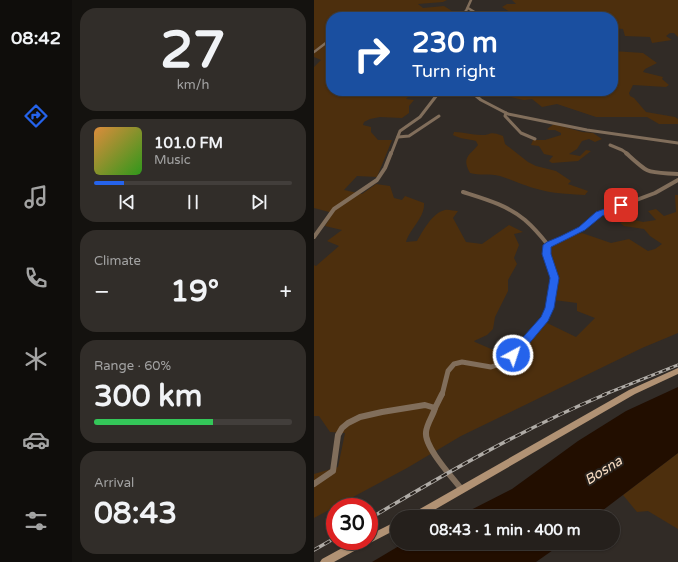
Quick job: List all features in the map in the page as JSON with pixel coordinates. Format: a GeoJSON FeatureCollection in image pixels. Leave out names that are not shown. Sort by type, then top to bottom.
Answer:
{"type":"FeatureCollection","features":[{"type":"Feature","properties":{"kind":"main road"},"geometry":{"type":"LineString","coordinates":[[426,510],[632,392],[678,371]]}},
{"type":"Feature","properties":{"kind":"main road"},"geometry":{"type":"LineString","coordinates":[[378,534],[390,528]]}},
{"type":"Feature","properties":{"kind":"main road"},"geometry":{"type":"LineString","coordinates":[[325,562],[347,550]]}},
{"type":"Feature","properties":{"kind":"street"},"geometry":{"type":"LineString","coordinates":[[465,12],[471,0]]}},
{"type":"Feature","properties":{"kind":"street"},"geometry":{"type":"LineString","coordinates":[[468,8],[474,12]]}},
{"type":"Feature","properties":{"kind":"street"},"geometry":{"type":"LineString","coordinates":[[314,52],[326,43]]}},
{"type":"Feature","properties":{"kind":"street"},"geometry":{"type":"LineString","coordinates":[[314,237],[334,209],[371,185],[382,175],[400,131],[420,117],[436,96]]}},
{"type":"Feature","properties":{"kind":"street"},"geometry":{"type":"LineString","coordinates":[[476,96],[506,114],[582,129],[678,143]]}},
{"type":"Feature","properties":{"kind":"street"},"geometry":{"type":"LineString","coordinates":[[506,114],[505,116],[521,133],[535,139]]}},
{"type":"Feature","properties":{"kind":"street"},"geometry":{"type":"LineString","coordinates":[[398,137],[409,136],[439,116]]}},
{"type":"Feature","properties":{"kind":"street"},"geometry":{"type":"LineString","coordinates":[[610,145],[626,151],[648,172],[659,174],[678,174]]}},
{"type":"Feature","properties":{"kind":"street"},"geometry":{"type":"LineString","coordinates":[[653,177],[659,174]]}},
{"type":"Feature","properties":{"kind":"street"},"geometry":{"type":"LineString","coordinates":[[462,490],[431,447],[425,436],[426,429],[434,415],[435,408],[441,397],[448,371],[454,364],[462,362],[491,367],[506,362],[545,318],[549,308],[554,278],[546,254],[548,245],[573,234],[599,214],[655,193],[678,180]]}},
{"type":"Feature","properties":{"kind":"street"},"geometry":{"type":"LineString","coordinates":[[463,192],[494,203],[519,215],[536,230],[548,245]]}},
{"type":"Feature","properties":{"kind":"street"},"geometry":{"type":"LineString","coordinates":[[314,484],[333,471],[338,435],[342,428],[348,423],[360,417],[382,412],[425,405],[435,408]]}},
{"type":"Feature","properties":{"kind":"shaded area"},"geometry":{"type":"Polygon","coordinates":[[[314,0],[447,0],[443,2],[418,4],[423,8],[444,6],[452,11],[326,12],[326,96],[409,96],[406,99],[414,100],[409,106],[409,113],[402,118],[380,117],[364,122],[363,125],[371,127],[371,132],[378,140],[392,140],[377,177],[357,176],[344,190],[362,194],[376,184],[390,186],[394,198],[402,200],[405,196],[424,203],[424,208],[420,218],[406,242],[417,241],[432,218],[440,212],[446,210],[458,211],[453,218],[466,242],[482,244],[509,225],[523,232],[514,234],[519,245],[514,258],[517,264],[508,280],[508,291],[495,317],[493,329],[487,335],[474,341],[475,342],[514,359],[545,322],[576,337],[595,318],[577,311],[577,303],[554,300],[557,278],[548,251],[551,245],[573,235],[582,233],[611,243],[629,239],[648,251],[655,249],[662,244],[650,236],[644,229],[624,226],[620,223],[630,219],[643,222],[656,220],[648,211],[656,209],[664,216],[676,212],[675,195],[678,195],[678,333],[642,348],[461,436],[407,468],[351,498],[326,498],[326,512],[314,518],[314,474],[338,467],[345,433],[330,432],[319,416],[314,416],[314,265],[316,266],[339,246],[327,241],[342,230],[325,226],[333,213],[314,208],[314,67],[321,60],[314,57],[314,0]]]}},
{"type":"Feature","properties":{"kind":"shaded area"},"geometry":{"type":"Polygon","coordinates":[[[512,0],[678,0],[678,37],[674,33],[670,33],[666,36],[672,40],[652,43],[650,37],[625,36],[623,29],[618,28],[618,12],[510,12],[502,7],[507,4],[516,4],[512,0]]]}},
{"type":"Feature","properties":{"kind":"shaded area"},"geometry":{"type":"Polygon","coordinates":[[[618,51],[643,53],[657,63],[645,69],[643,72],[663,77],[662,79],[669,85],[666,87],[633,85],[629,93],[630,96],[634,98],[646,112],[675,117],[678,119],[678,124],[659,124],[647,117],[596,117],[557,104],[542,107],[532,99],[524,100],[506,96],[594,96],[618,96],[618,51]]]}},
{"type":"Feature","properties":{"kind":"shaded area"},"geometry":{"type":"Polygon","coordinates":[[[554,124],[582,132],[593,133],[602,139],[595,142],[589,139],[582,141],[577,149],[569,154],[580,156],[586,150],[591,151],[578,161],[552,163],[549,161],[553,156],[544,154],[539,146],[531,145],[533,140],[545,140],[561,135],[561,133],[555,130],[547,129],[554,124]]]}},
{"type":"Feature","properties":{"kind":"shaded area"},"geometry":{"type":"Polygon","coordinates":[[[454,132],[477,135],[495,133],[503,136],[505,144],[528,162],[536,166],[556,171],[571,181],[568,184],[588,191],[585,195],[550,192],[533,188],[500,176],[470,173],[467,168],[466,160],[478,145],[476,141],[453,135],[454,132]]]}},
{"type":"Feature","properties":{"kind":"shaded area"},"geometry":{"type":"Polygon","coordinates":[[[678,453],[678,529],[648,511],[637,512],[623,495],[678,453]]]}},
{"type":"Feature","properties":{"kind":"water","name":"Bosna"},"geometry":{"type":"Polygon","coordinates":[[[678,387],[678,453],[603,510],[471,510],[512,489],[578,441],[626,411],[678,387]]]}},
{"type":"Feature","properties":{"kind":"water"},"geometry":{"type":"Polygon","coordinates":[[[392,550],[553,550],[536,562],[372,562],[392,550]]]}},
{"type":"Feature","properties":{"kind":"railway"},"geometry":{"type":"LineString","coordinates":[[603,395],[678,365]]}},
{"type":"Feature","properties":{"kind":"railway"},"geometry":{"type":"LineString","coordinates":[[378,514],[485,452],[606,394]]}},
{"type":"Feature","properties":{"kind":"railway"},"geometry":{"type":"LineString","coordinates":[[314,550],[326,543]]}},
{"type":"Feature","properties":{"kind":"route"},"geometry":{"type":"LineString","coordinates":[[513,355],[545,318],[549,308],[553,292],[554,278],[546,254],[546,247],[550,243],[573,234],[599,214],[621,205]]}}]}
